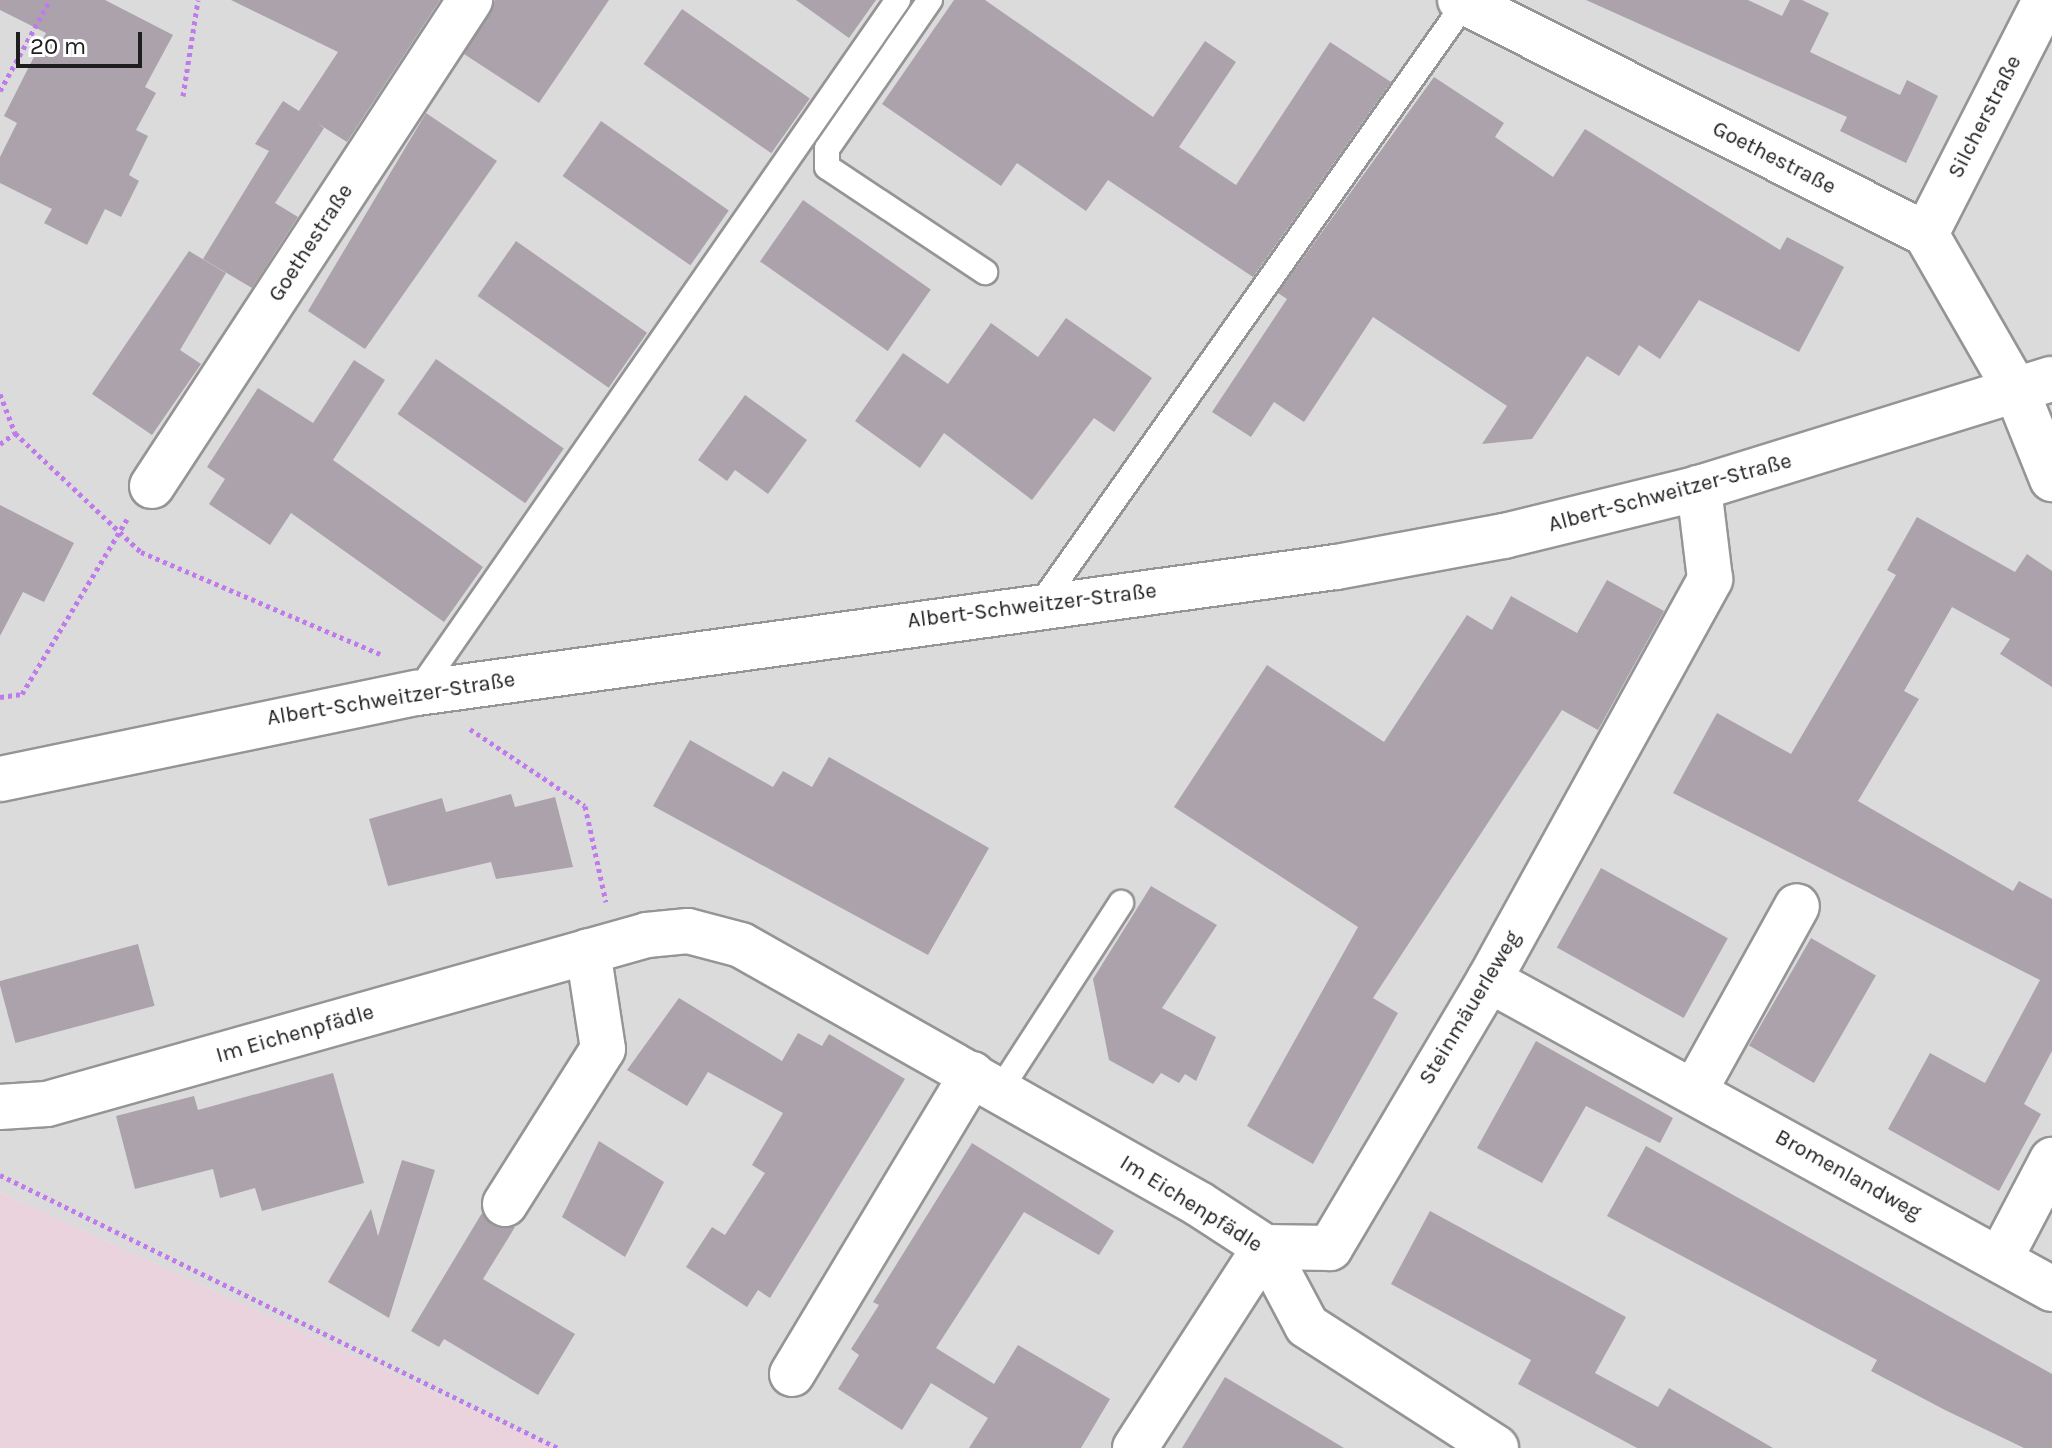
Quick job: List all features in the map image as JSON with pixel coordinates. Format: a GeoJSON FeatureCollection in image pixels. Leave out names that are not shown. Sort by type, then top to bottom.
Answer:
{"type":"FeatureCollection","features":[{"type":"Feature","properties":{"kind":"street","name":"Goethestraße"},"geometry":{"type":"LineString","coordinates":[[152,486],[470,0]]}},
{"type":"Feature","properties":{"kind":"street","name":"Silcherstraße"},"geometry":{"type":"LineString","coordinates":[[1926,234],[2045,0]]}},
{"type":"Feature","properties":{"kind":"street","name":"Goethestraße"},"geometry":{"type":"LineString","coordinates":[[1462,1],[1926,234]]}},
{"type":"Feature","properties":{"kind":"street"},"geometry":{"type":"LineString","coordinates":[[1926,234],[2034,386],[2052,479]]}},
{"type":"Feature","properties":{"kind":"street","name":"Albert-Schweitzer-Straße"},"geometry":{"type":"LineString","coordinates":[[0,779],[417,693],[1040,605],[1336,567],[1504,536],[1699,488],[2034,386]]}},
{"type":"Feature","properties":{"kind":"street","name":"Steinmäuerleweg"},"geometry":{"type":"LineString","coordinates":[[1265,1247],[1330,1248],[1489,980],[1710,579],[1699,488]]}},
{"type":"Feature","properties":{"kind":"street"},"geometry":{"type":"LineString","coordinates":[[1695,1090],[1797,906]]}},
{"type":"Feature","properties":{"kind":"street","name":"Im Eichenpfädle"},"geometry":{"type":"LineString","coordinates":[[0,1107],[47,1104],[588,951],[688,931],[741,945],[986,1082],[1265,1247],[1307,1326],[1496,1448]]}},
{"type":"Feature","properties":{"kind":"street"},"geometry":{"type":"LineString","coordinates":[[505,1204],[603,1049],[588,951]]}},
{"type":"Feature","properties":{"kind":"street","name":"Bromenlandweg"},"geometry":{"type":"LineString","coordinates":[[1489,980],[1695,1090],[2052,1289]]}},
{"type":"Feature","properties":{"kind":"street"},"geometry":{"type":"LineString","coordinates":[[792,1374],[986,1082]]}},
{"type":"Feature","properties":{"kind":"street"},"geometry":{"type":"LineString","coordinates":[[2000,1259],[2052,1160]]}},
{"type":"Feature","properties":{"kind":"street"},"geometry":{"type":"LineString","coordinates":[[1135,1448],[1265,1247]]}},
{"type":"Feature","properties":{"kind":"lane"},"geometry":{"type":"LineString","coordinates":[[417,693],[898,0]]}},
{"type":"Feature","properties":{"kind":"lane"},"geometry":{"type":"LineString","coordinates":[[930,0],[827,149],[827,167],[985,272]]}},
{"type":"Feature","properties":{"kind":"lane"},"geometry":{"type":"LineString","coordinates":[[1040,605],[1462,1]]}},
{"type":"Feature","properties":{"kind":"lane"},"geometry":{"type":"LineString","coordinates":[[986,1082],[1121,903]]}},
{"type":"Feature","properties":{"kind":"path"},"geometry":{"type":"LineString","coordinates":[[0,91],[50,0]]}},
{"type":"Feature","properties":{"kind":"path"},"geometry":{"type":"LineString","coordinates":[[183,96],[198,0]]}},
{"type":"Feature","properties":{"kind":"path"},"geometry":{"type":"LineString","coordinates":[[0,394],[15,433],[141,552],[385,657],[417,693],[585,806],[606,902]]}},
{"type":"Feature","properties":{"kind":"path"},"geometry":{"type":"LineString","coordinates":[[0,444],[15,433]]}},
{"type":"Feature","properties":{"kind":"path"},"geometry":{"type":"LineString","coordinates":[[0,697],[22,694],[117,532],[152,486]]}},
{"type":"Feature","properties":{"kind":"path"},"geometry":{"type":"LineString","coordinates":[[0,1175],[558,1448]]}},
{"type":"Feature","properties":{"kind":"shaded area"},"geometry":{"type":"Polygon","coordinates":[[[0,0],[2052,0],[2052,1448],[554,1448],[0,1192],[0,0]]]}},
{"type":"Feature","properties":{"kind":"shaded area"},"geometry":{"type":"Polygon","coordinates":[[[0,1192],[554,1448],[0,1448],[0,1192]]]}},
{"type":"Feature","properties":{"kind":"building"},"geometry":{"type":"Polygon","coordinates":[[[0,0],[105,0],[173,35],[145,87],[156,93],[136,130],[148,136],[129,175],[139,181],[121,217],[105,209],[87,245],[44,223],[52,209],[0,183],[0,157],[17,123],[4,116],[46,33],[0,10],[0,0]]]}},
{"type":"Feature","properties":{"kind":"building"},"geometry":{"type":"Polygon","coordinates":[[[231,0],[440,0],[347,142],[317,123],[324,128],[275,203],[298,217],[252,288],[203,259],[269,151],[255,144],[283,101],[299,111],[338,52],[231,0]]]}},
{"type":"Feature","properties":{"kind":"building"},"geometry":{"type":"Polygon","coordinates":[[[495,0],[609,0],[539,103],[464,54],[495,0]]]}},
{"type":"Feature","properties":{"kind":"building"},"geometry":{"type":"Polygon","coordinates":[[[796,0],[876,0],[849,38],[796,0]]]}},
{"type":"Feature","properties":{"kind":"building"},"geometry":{"type":"Polygon","coordinates":[[[954,0],[985,0],[1153,117],[1205,41],[1236,62],[1179,147],[1236,185],[1330,42],[1391,82],[1253,277],[1108,180],[1086,211],[1017,163],[1001,186],[882,104],[954,0]]]}},
{"type":"Feature","properties":{"kind":"building"},"geometry":{"type":"Polygon","coordinates":[[[1586,0],[1748,0],[1782,16],[1790,0],[1802,0],[1829,13],[1810,52],[1900,95],[1907,80],[1938,96],[1906,163],[1840,131],[1847,117],[1586,0]]]}},
{"type":"Feature","properties":{"kind":"building"},"geometry":{"type":"Polygon","coordinates":[[[682,9],[810,98],[771,153],[644,64],[682,9]]]}},
{"type":"Feature","properties":{"kind":"building"},"geometry":{"type":"Polygon","coordinates":[[[1434,77],[1504,123],[1495,137],[1553,177],[1585,129],[1780,250],[1787,237],[1844,267],[1799,352],[1699,300],[1660,359],[1639,345],[1619,376],[1587,356],[1532,439],[1482,444],[1507,406],[1373,317],[1304,422],[1274,402],[1251,437],[1212,412],[1287,299],[1278,293],[1434,77]]]}},
{"type":"Feature","properties":{"kind":"building"},"geometry":{"type":"Polygon","coordinates":[[[426,113],[497,161],[365,349],[308,311],[426,113]]]}},
{"type":"Feature","properties":{"kind":"building"},"geometry":{"type":"Polygon","coordinates":[[[601,121],[729,210],[690,265],[563,176],[601,121]]]}},
{"type":"Feature","properties":{"kind":"building"},"geometry":{"type":"Polygon","coordinates":[[[803,200],[931,289],[888,351],[760,261],[803,200]]]}},
{"type":"Feature","properties":{"kind":"building"},"geometry":{"type":"Polygon","coordinates":[[[516,241],[647,333],[609,388],[478,296],[516,241]]]}},
{"type":"Feature","properties":{"kind":"building"},"geometry":{"type":"Polygon","coordinates":[[[189,251],[226,273],[180,350],[201,364],[152,435],[92,394],[189,251]]]}},
{"type":"Feature","properties":{"kind":"building"},"geometry":{"type":"Polygon","coordinates":[[[1066,318],[1152,378],[1114,432],[1094,418],[1032,500],[944,433],[920,468],[855,421],[903,353],[948,384],[991,323],[1038,357],[1066,318]]]}},
{"type":"Feature","properties":{"kind":"building"},"geometry":{"type":"Polygon","coordinates":[[[436,359],[564,448],[525,503],[398,414],[436,359]]]}},
{"type":"Feature","properties":{"kind":"building"},"geometry":{"type":"Polygon","coordinates":[[[354,360],[385,380],[333,460],[483,567],[444,622],[291,513],[270,545],[209,504],[225,479],[207,467],[258,388],[313,423],[354,360]]]}},
{"type":"Feature","properties":{"kind":"building"},"geometry":{"type":"Polygon","coordinates":[[[745,395],[807,440],[768,494],[735,470],[727,481],[698,460],[745,395]]]}},
{"type":"Feature","properties":{"kind":"building"},"geometry":{"type":"Polygon","coordinates":[[[0,505],[74,543],[44,602],[23,592],[0,636],[0,505]]]}},
{"type":"Feature","properties":{"kind":"building"},"geometry":{"type":"Polygon","coordinates":[[[1917,517],[2015,572],[2027,554],[2052,571],[2052,687],[2000,654],[2010,639],[1952,607],[1904,691],[1919,699],[1858,801],[2013,891],[2019,881],[2052,899],[2052,1051],[2024,1104],[2041,1114],[1999,1191],[1888,1129],[1930,1053],[1985,1083],[2040,980],[1673,793],[1717,713],[1791,754],[1896,575],[1887,570],[1917,517]]]}},
{"type":"Feature","properties":{"kind":"building"},"geometry":{"type":"Polygon","coordinates":[[[1607,580],[1664,611],[1598,730],[1562,710],[1373,998],[1398,1013],[1313,1164],[1247,1126],[1358,927],[1174,807],[1267,665],[1384,742],[1467,615],[1492,630],[1511,596],[1577,633],[1607,580]]]}},
{"type":"Feature","properties":{"kind":"building"},"geometry":{"type":"Polygon","coordinates":[[[690,740],[773,787],[783,771],[812,787],[829,757],[989,848],[928,955],[653,806],[690,740]]]}},
{"type":"Feature","properties":{"kind":"building"},"geometry":{"type":"Polygon","coordinates":[[[511,794],[515,807],[555,797],[573,867],[496,879],[491,862],[388,886],[369,819],[442,798],[446,812],[511,794]]]}},
{"type":"Feature","properties":{"kind":"building"},"geometry":{"type":"Polygon","coordinates":[[[1601,868],[1728,938],[1684,1018],[1557,948],[1601,868]]]}},
{"type":"Feature","properties":{"kind":"building"},"geometry":{"type":"Polygon","coordinates":[[[1151,886],[1217,925],[1162,1008],[1216,1037],[1196,1081],[1185,1074],[1179,1083],[1161,1073],[1153,1084],[1109,1060],[1093,979],[1151,886]]]}},
{"type":"Feature","properties":{"kind":"building"},"geometry":{"type":"Polygon","coordinates":[[[1811,938],[1876,976],[1814,1083],[1749,1045],[1811,938]]]}},
{"type":"Feature","properties":{"kind":"building"},"geometry":{"type":"Polygon","coordinates":[[[138,944],[155,1006],[15,1043],[0,981],[138,944]]]}},
{"type":"Feature","properties":{"kind":"building"},"geometry":{"type":"Polygon","coordinates":[[[679,998],[782,1061],[798,1033],[822,1046],[829,1034],[905,1079],[770,1298],[758,1290],[747,1307],[686,1267],[712,1227],[725,1235],[765,1173],[752,1165],[783,1113],[708,1072],[687,1106],[627,1070],[679,998]]]}},
{"type":"Feature","properties":{"kind":"building"},"geometry":{"type":"Polygon","coordinates":[[[1536,1041],[1673,1118],[1660,1143],[1586,1106],[1542,1183],[1477,1148],[1536,1041]]]}},
{"type":"Feature","properties":{"kind":"building"},"geometry":{"type":"Polygon","coordinates":[[[333,1073],[364,1183],[262,1211],[255,1188],[220,1198],[213,1169],[135,1189],[116,1116],[194,1096],[198,1110],[333,1073]]]}},
{"type":"Feature","properties":{"kind":"building"},"geometry":{"type":"Polygon","coordinates":[[[599,1141],[664,1182],[625,1257],[562,1217],[599,1141]]]}},
{"type":"Feature","properties":{"kind":"building"},"geometry":{"type":"Polygon","coordinates":[[[972,1143],[1114,1231],[1099,1255],[1024,1212],[936,1348],[994,1384],[1018,1345],[1110,1399],[1081,1448],[969,1448],[988,1418],[931,1383],[902,1430],[838,1389],[859,1355],[851,1349],[879,1305],[873,1302],[972,1143]]]}},
{"type":"Feature","properties":{"kind":"building"},"geometry":{"type":"Polygon","coordinates":[[[1646,1146],[2052,1374],[2052,1448],[2024,1448],[1945,1410],[1871,1371],[1877,1360],[1607,1216],[1646,1146]]]}},
{"type":"Feature","properties":{"kind":"building"},"geometry":{"type":"Polygon","coordinates":[[[402,1160],[435,1170],[389,1318],[328,1282],[371,1209],[378,1236],[402,1160]]]}},
{"type":"Feature","properties":{"kind":"building"},"geometry":{"type":"Polygon","coordinates":[[[1430,1211],[1626,1317],[1595,1373],[1658,1407],[1669,1388],[1773,1448],[1637,1448],[1518,1384],[1531,1360],[1391,1284],[1430,1211]]]}},
{"type":"Feature","properties":{"kind":"building"},"geometry":{"type":"Polygon","coordinates":[[[482,1213],[492,1225],[515,1227],[483,1279],[575,1334],[538,1395],[444,1339],[439,1347],[411,1331],[482,1213]]]}},
{"type":"Feature","properties":{"kind":"building"},"geometry":{"type":"Polygon","coordinates":[[[1225,1377],[1344,1448],[1182,1448],[1225,1377]]]}}]}
